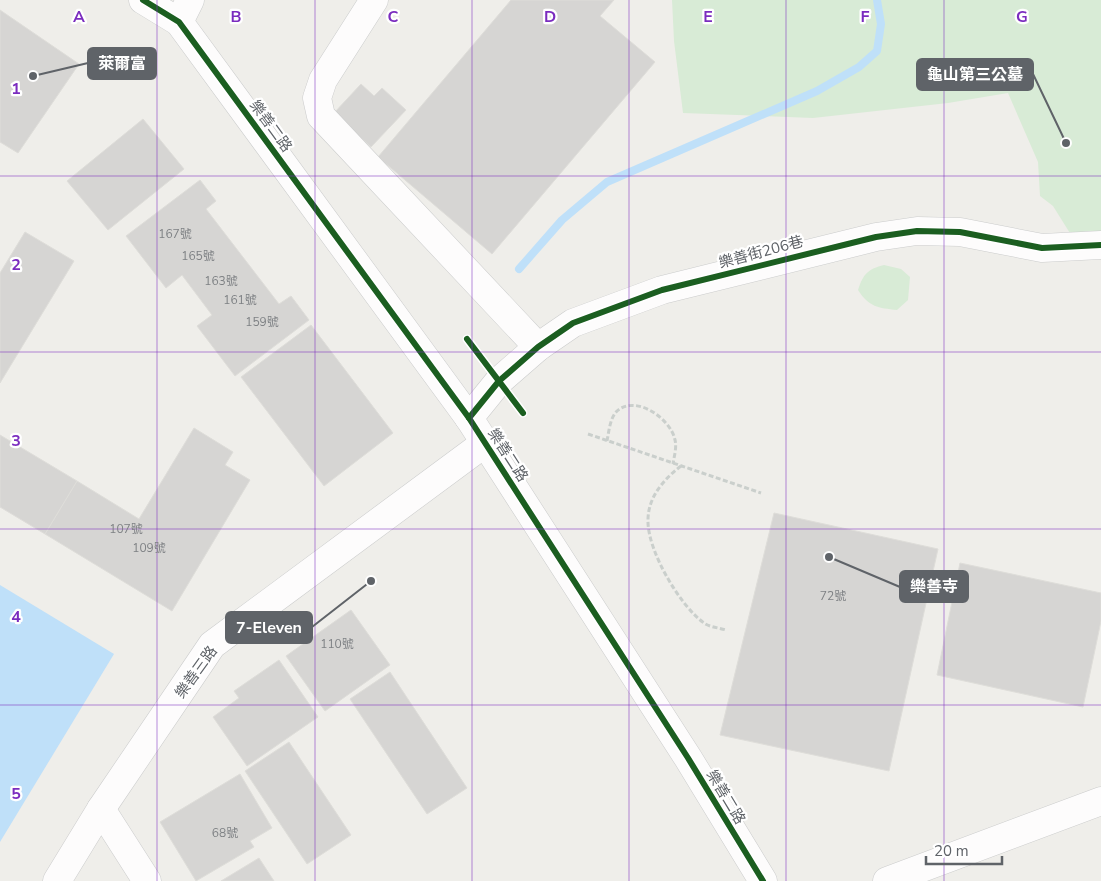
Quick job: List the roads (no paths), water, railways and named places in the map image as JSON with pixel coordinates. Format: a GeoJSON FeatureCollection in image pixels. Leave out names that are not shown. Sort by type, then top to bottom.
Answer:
{"type":"FeatureCollection","features":[{"type":"Feature","properties":{"kind":"street","name":"樂善二路"},"geometry":{"type":"LineString","coordinates":[[143,0],[185,11],[486,443],[688,758],[762,881]]}},
{"type":"Feature","properties":{"kind":"street"},"geometry":{"type":"LineString","coordinates":[[374,0],[323,80],[317,98],[321,116],[538,346]]}},
{"type":"Feature","properties":{"kind":"street","name":"樂善街206巷"},"geometry":{"type":"LineString","coordinates":[[469,418],[499,381],[538,346],[573,323],[662,290],[876,237],[917,232],[960,232],[1042,248],[1101,245]]}},
{"type":"Feature","properties":{"kind":"street","name":"樂善三路"},"geometry":{"type":"LineString","coordinates":[[57,881],[101,809],[212,645],[486,443]]}},
{"type":"Feature","properties":{"kind":"street"},"geometry":{"type":"LineString","coordinates":[[886,881],[1101,801]]}},
{"type":"Feature","properties":{"kind":"street"},"geometry":{"type":"LineString","coordinates":[[101,809],[147,881]]}},
{"type":"Feature","properties":{"kind":"water"},"geometry":{"type":"Polygon","coordinates":[[[0,585],[114,654],[0,842],[0,585]]]}},
{"type":"Feature","properties":{"kind":"waterway"},"geometry":{"type":"LineString","coordinates":[[519,269],[562,220],[607,182],[817,91],[859,67],[877,51],[881,24],[877,0]]}},
{"type":"Feature","properties":{"kind":"place","name":"萊爾富"},"geometry":{"type":"Point","coordinates":[33,76]}},
{"type":"Feature","properties":{"kind":"place","name":"龜山第三公墓"},"geometry":{"type":"Point","coordinates":[1066,143]}},
{"type":"Feature","properties":{"kind":"place","name":"樂善寺"},"geometry":{"type":"Point","coordinates":[829,557]}},
{"type":"Feature","properties":{"kind":"place","name":"7-Eleven"},"geometry":{"type":"Point","coordinates":[371,581]}}]}
